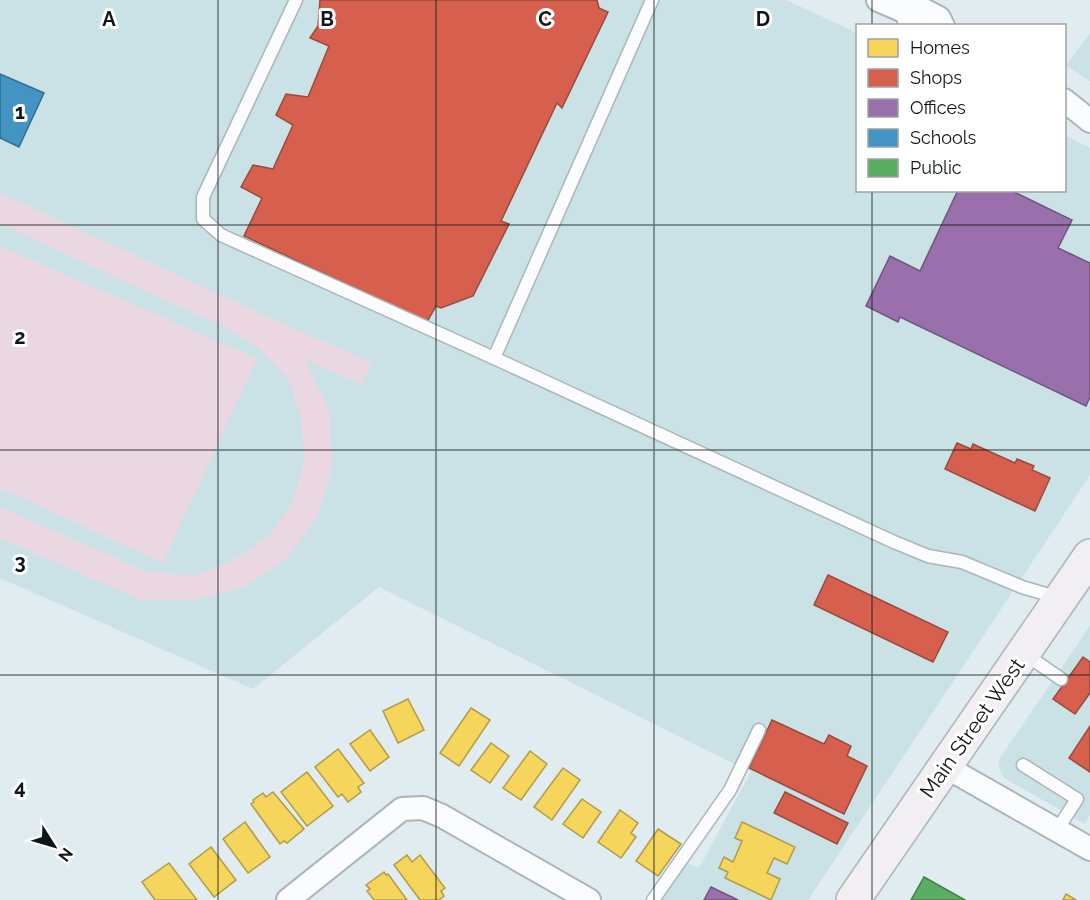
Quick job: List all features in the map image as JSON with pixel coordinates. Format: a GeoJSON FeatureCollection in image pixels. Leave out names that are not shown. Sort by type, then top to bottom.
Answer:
{"type":"FeatureCollection","features":[{"type":"Feature","properties":{"kind":"main road","name":"Main Street West"},"geometry":{"type":"LineString","coordinates":[[853,900],[1090,556]]}},
{"type":"Feature","properties":{"kind":"street"},"geometry":{"type":"LineString","coordinates":[[878,0],[910,19],[918,7],[939,18],[942,24]]}},
{"type":"Feature","properties":{"kind":"street"},"geometry":{"type":"LineString","coordinates":[[1066,101],[1090,121]]}},
{"type":"Feature","properties":{"kind":"street"},"geometry":{"type":"LineString","coordinates":[[946,767],[1090,849]]}},
{"type":"Feature","properties":{"kind":"street"},"geometry":{"type":"LineString","coordinates":[[288,900],[402,809],[423,808],[442,816],[589,900]]}},
{"type":"Feature","properties":{"kind":"lane"},"geometry":{"type":"LineString","coordinates":[[296,0],[203,197],[203,219],[221,235],[894,542],[928,556],[962,562],[1014,584],[1060,599]]}},
{"type":"Feature","properties":{"kind":"lane"},"geometry":{"type":"LineString","coordinates":[[494,358],[652,0]]}},
{"type":"Feature","properties":{"kind":"lane"},"geometry":{"type":"LineString","coordinates":[[1024,653],[1061,679]]}},
{"type":"Feature","properties":{"kind":"lane"},"geometry":{"type":"LineString","coordinates":[[653,900],[730,789],[759,730]]}},
{"type":"Feature","properties":{"kind":"lane"},"geometry":{"type":"LineString","coordinates":[[1023,765],[1077,799],[1057,830]]}},
{"type":"Feature","properties":{"kind":"shaded area"},"geometry":{"type":"Polygon","coordinates":[[[0,0],[786,0],[856,33],[856,192],[1066,192],[1066,136],[1090,148],[1090,475],[808,900],[654,900],[679,860],[699,868],[751,772],[379,587],[253,689],[0,578],[0,0]]]}},
{"type":"Feature","properties":{"kind":"shaded area"},"geometry":{"type":"Polygon","coordinates":[[[1090,34],[1090,81],[1066,65],[1090,34]]]}},
{"type":"Feature","properties":{"kind":"shaded area"},"geometry":{"type":"Polygon","coordinates":[[[0,193],[283,324],[371,362],[362,385],[305,360],[329,411],[333,463],[319,514],[288,557],[244,587],[195,600],[141,600],[0,538],[0,507],[147,572],[194,576],[232,561],[268,537],[293,502],[304,461],[301,418],[289,380],[258,347],[222,326],[0,224],[0,193]]]}},
{"type":"Feature","properties":{"kind":"shaded area"},"geometry":{"type":"Polygon","coordinates":[[[0,246],[257,359],[163,563],[0,488],[0,246]]]}},
{"type":"Feature","properties":{"kind":"shaded area"},"geometry":{"type":"Polygon","coordinates":[[[1090,626],[1090,815],[1085,824],[1004,778],[998,766],[1000,758],[1090,626]]]}},
{"type":"Feature","properties":{"kind":"building: Homes"},"geometry":{"type":"Polygon","coordinates":[[[408,699],[424,730],[398,743],[383,711],[408,699]]]}},
{"type":"Feature","properties":{"kind":"building: Homes"},"geometry":{"type":"Polygon","coordinates":[[[471,708],[490,720],[459,766],[440,753],[471,708]]]}},
{"type":"Feature","properties":{"kind":"building: Homes"},"geometry":{"type":"Polygon","coordinates":[[[370,730],[389,757],[370,771],[350,744],[370,730]]]}},
{"type":"Feature","properties":{"kind":"building: Homes"},"geometry":{"type":"Polygon","coordinates":[[[491,743],[509,756],[490,783],[471,770],[491,743]]]}},
{"type":"Feature","properties":{"kind":"building: Homes"},"geometry":{"type":"Polygon","coordinates":[[[338,749],[364,783],[358,787],[361,792],[348,802],[342,794],[338,797],[315,767],[338,749]]]}},
{"type":"Feature","properties":{"kind":"building: Homes"},"geometry":{"type":"Polygon","coordinates":[[[530,751],[547,764],[521,800],[503,788],[530,751]]]}},
{"type":"Feature","properties":{"kind":"building: Homes"},"geometry":{"type":"Polygon","coordinates":[[[563,768],[580,780],[552,820],[534,807],[563,768]]]}},
{"type":"Feature","properties":{"kind":"building: Homes"},"geometry":{"type":"Polygon","coordinates":[[[307,772],[333,806],[307,826],[281,792],[307,772]]]}},
{"type":"Feature","properties":{"kind":"building: Homes"},"geometry":{"type":"Polygon","coordinates":[[[273,792],[304,829],[287,843],[284,841],[280,844],[251,804],[263,793],[266,797],[273,792]]]}},
{"type":"Feature","properties":{"kind":"building: Homes"},"geometry":{"type":"Polygon","coordinates":[[[582,799],[601,812],[583,838],[563,824],[582,799]]]}},
{"type":"Feature","properties":{"kind":"building: Homes"},"geometry":{"type":"Polygon","coordinates":[[[620,810],[638,823],[631,833],[636,837],[621,858],[598,842],[620,810]]]}},
{"type":"Feature","properties":{"kind":"building: Homes"},"geometry":{"type":"Polygon","coordinates":[[[245,822],[270,857],[248,873],[223,839],[245,822]]]}},
{"type":"Feature","properties":{"kind":"building: Homes"},"geometry":{"type":"Polygon","coordinates":[[[742,822],[795,847],[787,864],[774,858],[767,873],[780,879],[771,900],[725,878],[728,872],[719,868],[724,857],[733,862],[742,841],[735,838],[742,822]]]}},
{"type":"Feature","properties":{"kind":"building: Homes"},"geometry":{"type":"Polygon","coordinates":[[[658,829],[681,844],[658,876],[636,861],[658,829]]]}},
{"type":"Feature","properties":{"kind":"building: Homes"},"geometry":{"type":"Polygon","coordinates":[[[211,847],[236,880],[214,897],[189,864],[211,847]]]}},
{"type":"Feature","properties":{"kind":"building: Homes"},"geometry":{"type":"Polygon","coordinates":[[[407,855],[412,862],[420,855],[445,888],[441,891],[444,896],[439,900],[420,900],[394,865],[407,855]]]}},
{"type":"Feature","properties":{"kind":"building: Homes"},"geometry":{"type":"Polygon","coordinates":[[[169,863],[197,900],[155,900],[142,882],[169,863]]]}},
{"type":"Feature","properties":{"kind":"building: Homes"},"geometry":{"type":"Polygon","coordinates":[[[384,872],[388,874],[407,900],[374,900],[367,891],[370,889],[366,885],[384,872]]]}},
{"type":"Feature","properties":{"kind":"building: Homes"},"geometry":{"type":"Polygon","coordinates":[[[1066,894],[1076,900],[1063,900],[1066,894]]]}},
{"type":"Feature","properties":{"kind":"building: Shops"},"geometry":{"type":"Polygon","coordinates":[[[320,0],[597,0],[599,8],[608,12],[562,108],[557,103],[501,221],[509,224],[473,296],[441,308],[436,306],[427,322],[244,236],[262,198],[241,187],[253,165],[273,169],[293,125],[276,115],[286,94],[308,97],[329,46],[310,38],[318,26],[320,0]]]}},
{"type":"Feature","properties":{"kind":"building: Shops"},"geometry":{"type":"Polygon","coordinates":[[[957,443],[971,449],[973,444],[1015,463],[1017,459],[1034,466],[1032,470],[1050,478],[1035,511],[945,469],[957,443]]]}},
{"type":"Feature","properties":{"kind":"building: Shops"},"geometry":{"type":"Polygon","coordinates":[[[828,575],[948,632],[933,662],[814,605],[828,575]]]}},
{"type":"Feature","properties":{"kind":"building: Shops"},"geometry":{"type":"Polygon","coordinates":[[[1083,657],[1090,662],[1090,693],[1075,714],[1053,699],[1083,657]]]}},
{"type":"Feature","properties":{"kind":"building: Shops"},"geometry":{"type":"Polygon","coordinates":[[[772,720],[824,744],[829,735],[851,746],[847,756],[867,766],[844,814],[749,768],[772,720]]]}},
{"type":"Feature","properties":{"kind":"building: Shops"},"geometry":{"type":"Polygon","coordinates":[[[1090,726],[1090,772],[1069,758],[1090,726]]]}},
{"type":"Feature","properties":{"kind":"building: Shops"},"geometry":{"type":"Polygon","coordinates":[[[785,792],[848,823],[837,844],[774,813],[785,792]]]}},
{"type":"Feature","properties":{"kind":"building: Offices"},"geometry":{"type":"Polygon","coordinates":[[[957,192],[1014,192],[1072,220],[1058,248],[1090,263],[1090,397],[1086,406],[900,317],[898,322],[866,306],[890,256],[920,271],[957,192]]]}},
{"type":"Feature","properties":{"kind":"building: Offices"},"geometry":{"type":"Polygon","coordinates":[[[711,887],[738,900],[704,900],[711,887]]]}},
{"type":"Feature","properties":{"kind":"building: Schools"},"geometry":{"type":"Polygon","coordinates":[[[0,74],[44,93],[19,147],[0,138],[0,74]]]}},
{"type":"Feature","properties":{"kind":"building: Public"},"geometry":{"type":"Polygon","coordinates":[[[924,877],[965,900],[911,900],[924,877]]]}}]}
